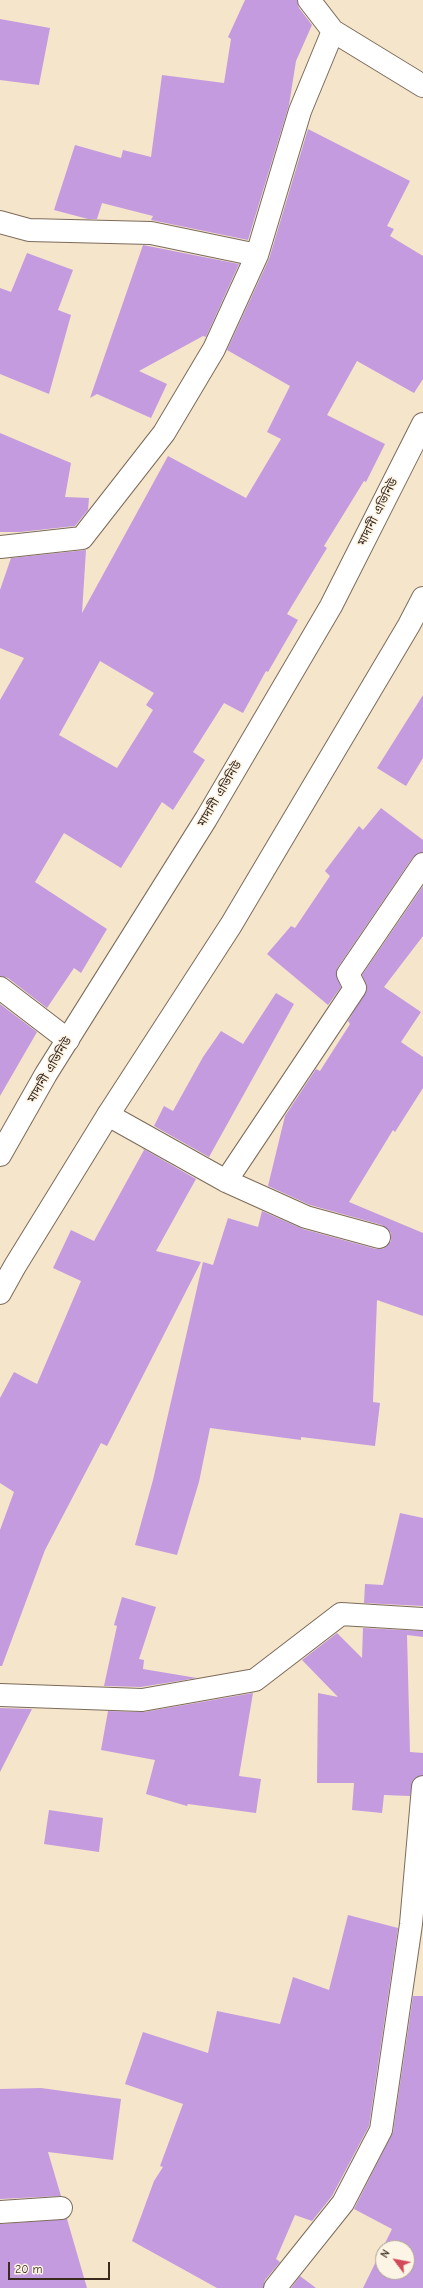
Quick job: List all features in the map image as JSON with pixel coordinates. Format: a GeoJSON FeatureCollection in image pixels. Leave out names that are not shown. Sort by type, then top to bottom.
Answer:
{"type":"FeatureCollection","features":[{"type":"Feature","properties":{"kind":"street"},"geometry":{"type":"LineString","coordinates":[[309,0],[333,31],[423,86]]}},
{"type":"Feature","properties":{"kind":"street"},"geometry":{"type":"LineString","coordinates":[[0,547],[82,538],[164,433],[214,349],[257,256],[300,112],[333,31]]}},
{"type":"Feature","properties":{"kind":"street"},"geometry":{"type":"LineString","coordinates":[[0,222],[29,230],[151,233],[257,256]]}},
{"type":"Feature","properties":{"kind":"street","name":"মাদানী এভিনিউ"},"geometry":{"type":"LineString","coordinates":[[0,1155],[68,1040],[206,820],[331,606],[423,424]]}},
{"type":"Feature","properties":{"kind":"street"},"geometry":{"type":"LineString","coordinates":[[0,1293],[19,1259],[108,1115],[231,925],[409,625],[423,598]]}},
{"type":"Feature","properties":{"kind":"street"},"geometry":{"type":"LineString","coordinates":[[226,1181],[355,988],[348,974],[423,864]]}},
{"type":"Feature","properties":{"kind":"street"},"geometry":{"type":"LineString","coordinates":[[0,988],[68,1040]]}},
{"type":"Feature","properties":{"kind":"street"},"geometry":{"type":"LineString","coordinates":[[108,1115],[226,1181],[306,1217],[379,1237]]}},
{"type":"Feature","properties":{"kind":"street"},"geometry":{"type":"LineString","coordinates":[[0,1695],[142,1700],[255,1680],[341,1614],[423,1619]]}},
{"type":"Feature","properties":{"kind":"street"},"geometry":{"type":"LineString","coordinates":[[275,2288],[343,2203],[381,2130],[411,1924],[423,1787]]}},
{"type":"Feature","properties":{"kind":"street"},"geometry":{"type":"LineString","coordinates":[[0,2212],[61,2208]]}},
{"type":"Feature","properties":{"kind":"building"},"geometry":{"type":"Polygon","coordinates":[[[245,0],[297,0],[299,8],[312,25],[296,61],[289,105],[248,240],[151,220],[153,216],[102,203],[97,219],[88,219],[54,210],[75,145],[121,158],[123,150],[151,157],[162,75],[224,83],[231,39],[228,37],[245,0]]]}},
{"type":"Feature","properties":{"kind":"building"},"geometry":{"type":"Polygon","coordinates":[[[0,19],[50,28],[39,85],[0,80],[0,19]]]}},
{"type":"Feature","properties":{"kind":"building"},"geometry":{"type":"Polygon","coordinates":[[[308,129],[410,181],[387,226],[394,229],[390,236],[423,256],[423,379],[414,393],[357,361],[327,415],[385,444],[366,482],[364,481],[324,546],[327,548],[287,614],[298,620],[268,672],[266,671],[243,713],[224,703],[193,752],[205,760],[173,810],[162,802],[121,868],[64,833],[35,882],[107,929],[81,973],[74,968],[47,1008],[8,978],[0,976],[0,700],[24,658],[0,648],[0,590],[11,558],[86,550],[82,613],[168,456],[246,498],[281,439],[267,432],[290,386],[227,350],[269,259],[308,129]],[[100,661],[59,735],[117,768],[153,710],[146,705],[154,693],[100,661]]]}},
{"type":"Feature","properties":{"kind":"building"},"geometry":{"type":"Polygon","coordinates":[[[143,245],[239,264],[206,337],[203,336],[139,371],[167,384],[151,418],[97,394],[90,398],[143,245]]]}},
{"type":"Feature","properties":{"kind":"building"},"geometry":{"type":"Polygon","coordinates":[[[27,253],[73,270],[58,310],[71,315],[49,394],[0,374],[0,288],[11,292],[27,253]]]}},
{"type":"Feature","properties":{"kind":"building"},"geometry":{"type":"Polygon","coordinates":[[[0,433],[71,463],[65,497],[89,498],[88,510],[75,526],[20,532],[0,532],[0,433]]]}},
{"type":"Feature","properties":{"kind":"building"},"geometry":{"type":"Polygon","coordinates":[[[423,695],[423,758],[406,786],[377,768],[423,695]]]}},
{"type":"Feature","properties":{"kind":"building"},"geometry":{"type":"Polygon","coordinates":[[[381,808],[423,840],[423,852],[413,857],[338,967],[336,974],[341,987],[328,1005],[267,954],[291,926],[295,928],[330,876],[325,871],[359,826],[363,830],[381,808]]]}},
{"type":"Feature","properties":{"kind":"building"},"geometry":{"type":"Polygon","coordinates":[[[423,886],[423,936],[384,987],[421,1012],[401,1042],[423,1057],[423,1088],[395,1132],[393,1130],[349,1202],[423,1233],[423,1316],[377,1300],[373,1402],[380,1403],[375,1446],[301,1437],[301,1440],[210,1428],[199,1482],[177,1555],[135,1545],[153,1480],[203,1262],[213,1265],[228,1218],[258,1227],[262,1211],[303,1229],[376,1249],[383,1249],[391,1241],[391,1233],[382,1225],[310,1205],[268,1186],[285,1116],[316,1069],[320,1071],[350,1024],[348,1021],[367,989],[362,975],[423,886]]]}},
{"type":"Feature","properties":{"kind":"building"},"geometry":{"type":"Polygon","coordinates":[[[276,993],[294,1004],[209,1157],[154,1126],[164,1106],[173,1111],[203,1057],[221,1031],[243,1044],[276,993]]]}},
{"type":"Feature","properties":{"kind":"building"},"geometry":{"type":"Polygon","coordinates":[[[0,1004],[37,1032],[0,1096],[0,1004]]]}},
{"type":"Feature","properties":{"kind":"building"},"geometry":{"type":"Polygon","coordinates":[[[142,1148],[196,1179],[156,1251],[201,1262],[107,1446],[101,1443],[45,1550],[2,1666],[0,1666],[0,1530],[14,1492],[0,1483],[0,1398],[14,1372],[37,1384],[81,1281],[53,1268],[71,1230],[94,1241],[144,1150],[142,1148]]]}},
{"type":"Feature","properties":{"kind":"building"},"geometry":{"type":"Polygon","coordinates":[[[400,1513],[423,1518],[423,1606],[364,1603],[365,1584],[383,1585],[400,1513]]]}},
{"type":"Feature","properties":{"kind":"building"},"geometry":{"type":"Polygon","coordinates":[[[122,1597],[156,1607],[139,1659],[144,1660],[143,1669],[197,1678],[141,1687],[104,1686],[117,1626],[114,1625],[122,1597]]]}},
{"type":"Feature","properties":{"kind":"building"},"geometry":{"type":"Polygon","coordinates":[[[363,1628],[423,1631],[423,1637],[407,1635],[410,1752],[423,1753],[423,1775],[413,1780],[410,1796],[384,1795],[382,1813],[352,1810],[354,1783],[317,1783],[318,1693],[338,1697],[302,1660],[337,1633],[362,1658],[363,1628]]]}},
{"type":"Feature","properties":{"kind":"building"},"geometry":{"type":"Polygon","coordinates":[[[253,1693],[239,1776],[261,1779],[256,1813],[188,1804],[187,1806],[146,1794],[155,1760],[101,1750],[108,1711],[144,1712],[253,1693]]]}},
{"type":"Feature","properties":{"kind":"building"},"geometry":{"type":"Polygon","coordinates":[[[0,1708],[32,1709],[0,1772],[0,1708]]]}},
{"type":"Feature","properties":{"kind":"building"},"geometry":{"type":"Polygon","coordinates":[[[49,1810],[103,1818],[99,1852],[44,1844],[49,1810]]]}},
{"type":"Feature","properties":{"kind":"building"},"geometry":{"type":"Polygon","coordinates":[[[348,1915],[398,1928],[369,2126],[332,2196],[312,2221],[295,2215],[276,2259],[280,2262],[265,2280],[263,2288],[217,2288],[132,2241],[154,2181],[163,2167],[160,2166],[183,2104],[125,2084],[143,2032],[208,2053],[217,2011],[280,2024],[293,1977],[329,1990],[348,1915]]]}},
{"type":"Feature","properties":{"kind":"building"},"geometry":{"type":"Polygon","coordinates":[[[413,1996],[423,1996],[423,2288],[363,2288],[375,2264],[375,2280],[415,2280],[415,2240],[387,2240],[392,2229],[354,2209],[393,2132],[413,1996]]]}},
{"type":"Feature","properties":{"kind":"building"},"geometry":{"type":"Polygon","coordinates":[[[41,2088],[121,2099],[113,2160],[48,2152],[61,2196],[0,2199],[0,2089],[41,2088]]]}},
{"type":"Feature","properties":{"kind":"building"},"geometry":{"type":"Polygon","coordinates":[[[67,2219],[87,2288],[0,2288],[0,2224],[67,2219]]]}},
{"type":"Feature","properties":{"kind":"building"},"geometry":{"type":"Polygon","coordinates":[[[300,2276],[316,2288],[291,2288],[300,2276]]]}}]}
